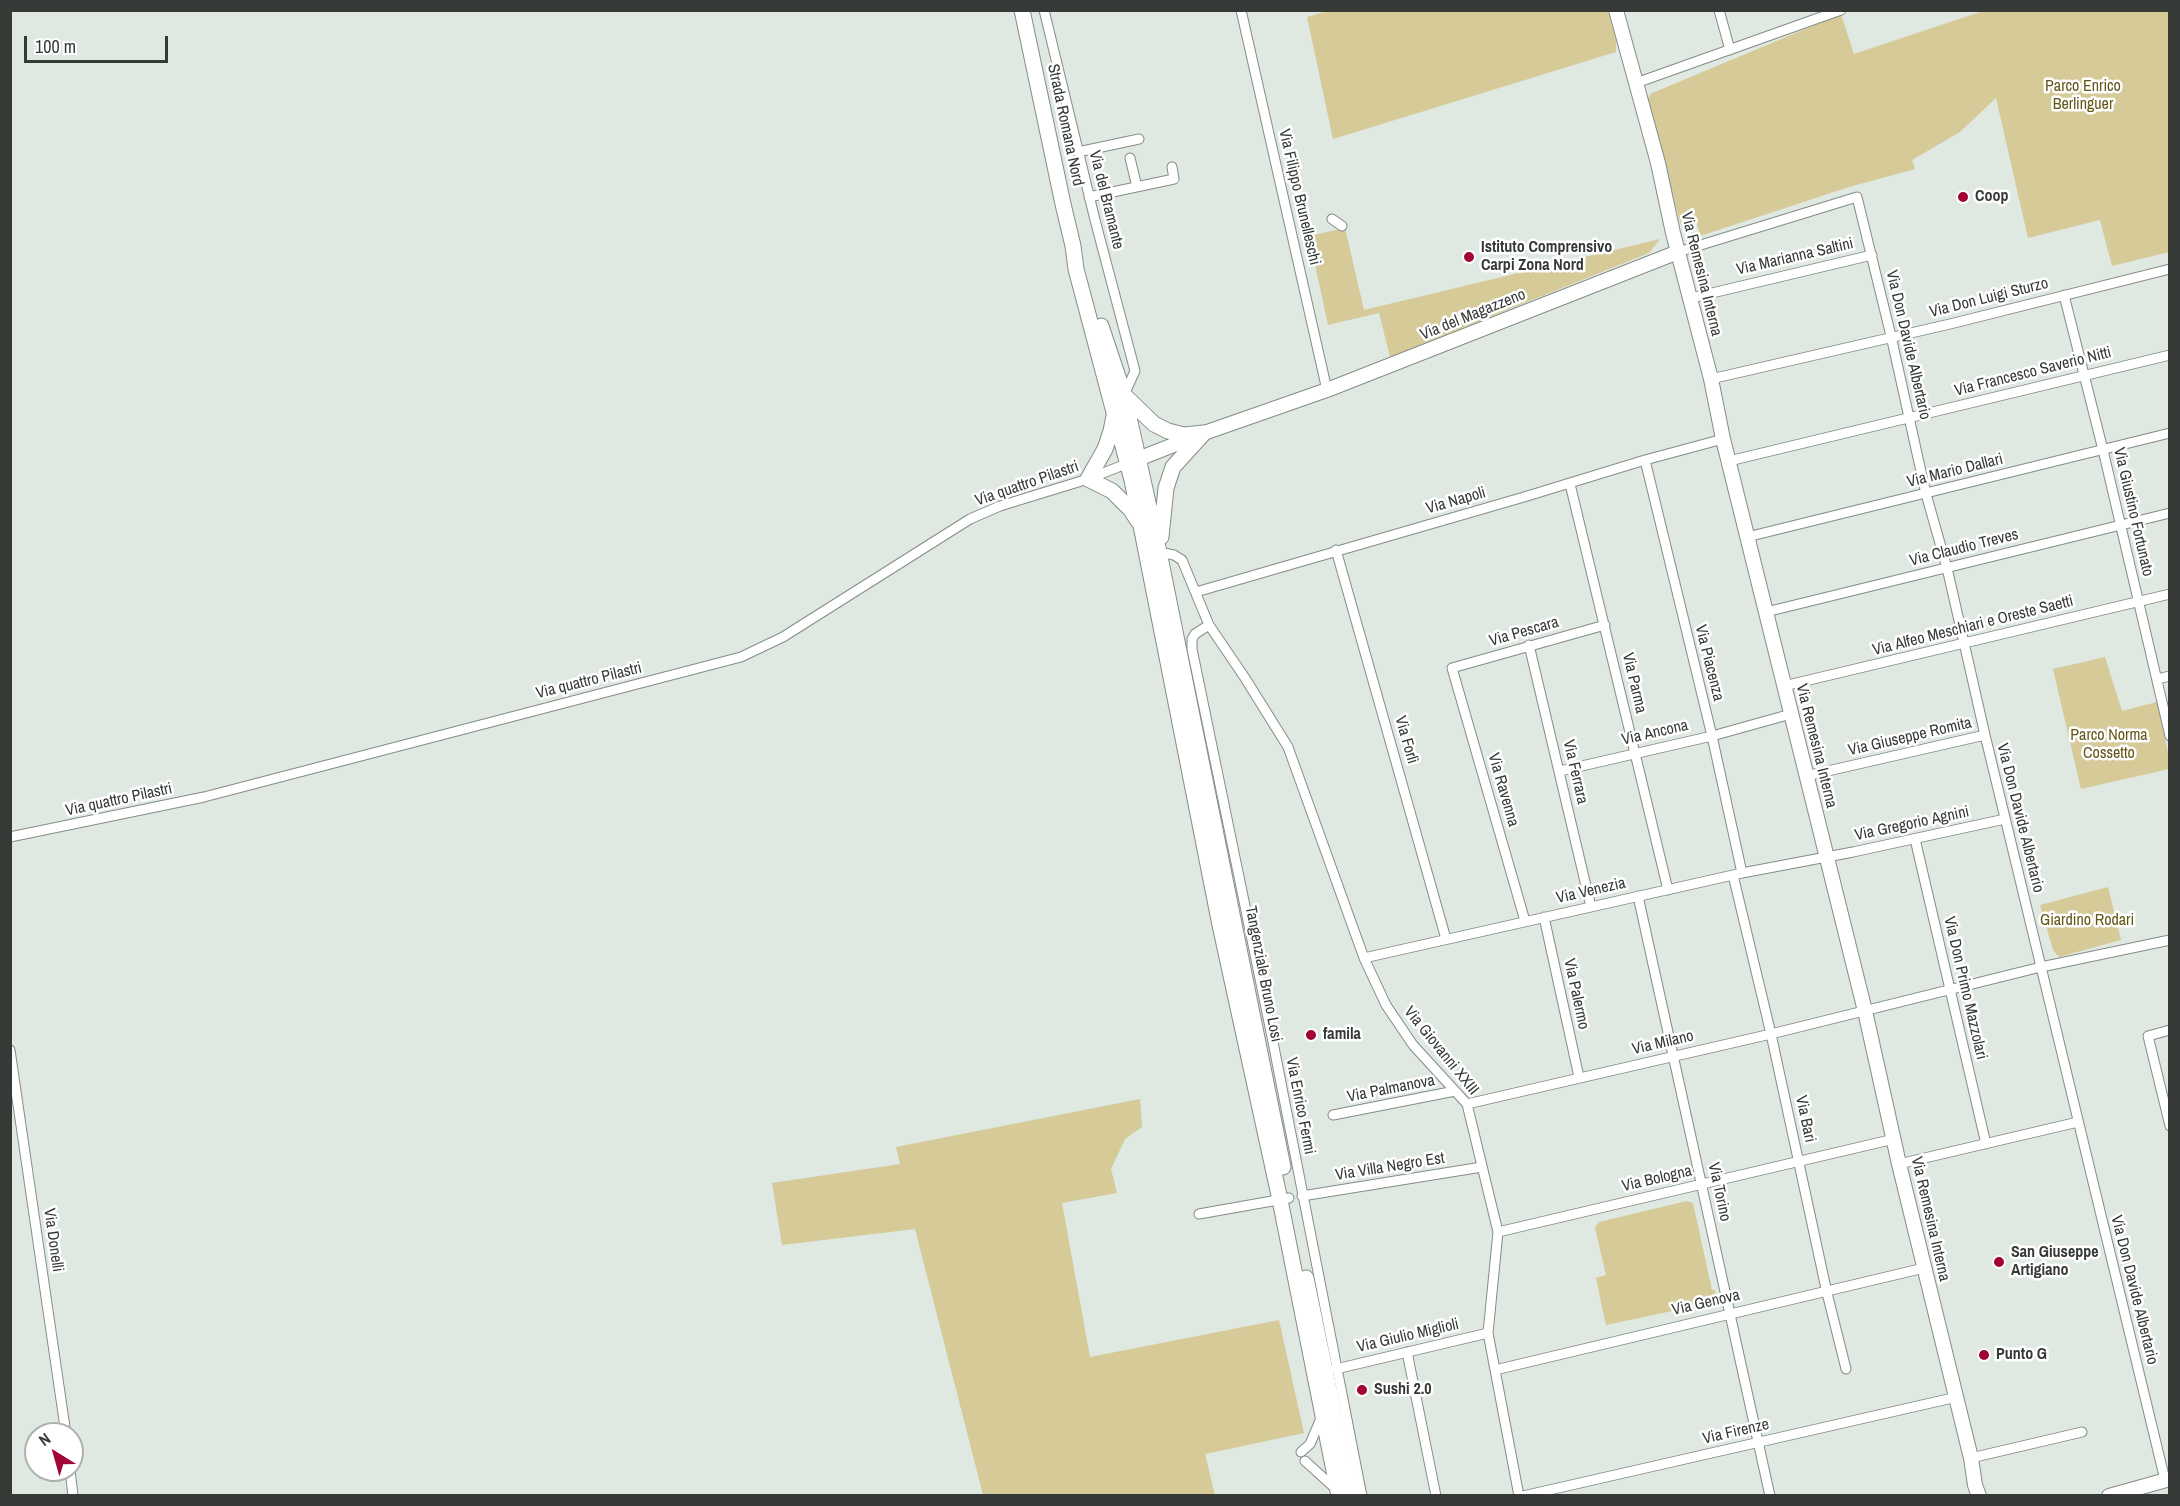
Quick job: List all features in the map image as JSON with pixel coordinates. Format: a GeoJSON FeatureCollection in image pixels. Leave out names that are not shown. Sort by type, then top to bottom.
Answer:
{"type":"FeatureCollection","features":[{"type":"Feature","properties":{"kind":"main road","name":"Strada Romana Nord"},"geometry":{"type":"LineString","coordinates":[[1022,10],[1073,246],[1124,395],[1133,461]]}},
{"type":"Feature","properties":{"kind":"main road","name":"Strada Romana Nord"},"geometry":{"type":"LineString","coordinates":[[1073,246],[1076,269],[1114,411],[1133,461]]}},
{"type":"Feature","properties":{"kind":"main road"},"geometry":{"type":"LineString","coordinates":[[1124,395],[1155,424],[1168,431],[1184,435],[1204,433]]}},
{"type":"Feature","properties":{"kind":"main road"},"geometry":{"type":"LineString","coordinates":[[1114,411],[1105,449],[1088,479],[1112,491],[1131,510],[1143,530]]}},
{"type":"Feature","properties":{"kind":"main road"},"geometry":{"type":"LineString","coordinates":[[1160,552],[1166,488],[1173,467],[1204,433]]}},
{"type":"Feature","properties":{"kind":"main road","name":"Tangenziale Bruno Losi"},"geometry":{"type":"LineString","coordinates":[[1133,461],[1143,530],[1220,925],[1291,1198],[1323,1414],[1342,1494]]}},
{"type":"Feature","properties":{"kind":"main road","name":"Tangenziale Bruno Losi"},"geometry":{"type":"LineString","coordinates":[[1133,461],[1160,552],[1291,1198],[1342,1494]]}},
{"type":"Feature","properties":{"kind":"street","name":"Via del Bramante"},"geometry":{"type":"LineString","coordinates":[[1044,10],[1089,197],[1135,371],[1124,395]]}},
{"type":"Feature","properties":{"kind":"street","name":"Via Filippo Brunelleschi"},"geometry":{"type":"LineString","coordinates":[[1241,10],[1327,390]]}},
{"type":"Feature","properties":{"kind":"street","name":"Via Remesina Interna"},"geometry":{"type":"LineString","coordinates":[[1616,10],[1711,379],[1723,439],[1865,1011],[1899,1164],[1979,1494]]}},
{"type":"Feature","properties":{"kind":"street"},"geometry":{"type":"LineString","coordinates":[[1719,10],[1730,50]]}},
{"type":"Feature","properties":{"kind":"street"},"geometry":{"type":"LineString","coordinates":[[1636,83],[1840,11]]}},
{"type":"Feature","properties":{"kind":"street"},"geometry":{"type":"LineString","coordinates":[[1078,152],[1139,139]]}},
{"type":"Feature","properties":{"kind":"street"},"geometry":{"type":"LineString","coordinates":[[1130,158],[1137,187]]}},
{"type":"Feature","properties":{"kind":"street"},"geometry":{"type":"LineString","coordinates":[[1089,197],[1174,179],[1172,167]]}},
{"type":"Feature","properties":{"kind":"street","name":"Via del Magazzeno"},"geometry":{"type":"LineString","coordinates":[[1133,461],[1204,433],[1327,390],[1678,252],[1857,197]]}},
{"type":"Feature","properties":{"kind":"street","name":"Via Don Davide Albertario"},"geometry":{"type":"LineString","coordinates":[[1857,197],[1926,494],[1947,568],[2078,1122],[2167,1479]]}},
{"type":"Feature","properties":{"kind":"street"},"geometry":{"type":"LineString","coordinates":[[1332,219],[1342,226]]}},
{"type":"Feature","properties":{"kind":"street","name":"Via Marianna Saltini"},"geometry":{"type":"LineString","coordinates":[[1691,298],[1872,255]]}},
{"type":"Feature","properties":{"kind":"street","name":"Via Don Luigi Sturzo"},"geometry":{"type":"LineString","coordinates":[[1711,379],[1950,324],[2169,269]]}},
{"type":"Feature","properties":{"kind":"street","name":"Via Giustino Fortunato"},"geometry":{"type":"LineString","coordinates":[[2064,295],[2085,374],[2169,736]]}},
{"type":"Feature","properties":{"kind":"street","name":"Via Francesco Saverio Nitti"},"geometry":{"type":"LineString","coordinates":[[1729,461],[2169,355]]}},
{"type":"Feature","properties":{"kind":"street","name":"Via Mario Dallari"},"geometry":{"type":"LineString","coordinates":[[1747,537],[2169,433]]}},
{"type":"Feature","properties":{"kind":"street","name":"Via Napoli"},"geometry":{"type":"LineString","coordinates":[[1196,592],[1723,439]]}},
{"type":"Feature","properties":{"kind":"street","name":"Via Piacenza"},"geometry":{"type":"LineString","coordinates":[[1645,460],[1712,735],[1738,874]]}},
{"type":"Feature","properties":{"kind":"street","name":"Via quattro Pilastri"},"geometry":{"type":"LineString","coordinates":[[10,837],[204,796],[741,657],[783,637],[970,519],[1000,506],[1088,479],[1133,461]]}},
{"type":"Feature","properties":{"kind":"street","name":"Via Parma"},"geometry":{"type":"LineString","coordinates":[[1570,484],[1668,890]]}},
{"type":"Feature","properties":{"kind":"street","name":"Via Claudio Treves"},"geometry":{"type":"LineString","coordinates":[[1766,612],[2169,513]]}},
{"type":"Feature","properties":{"kind":"street","name":"Via Forlì"},"geometry":{"type":"LineString","coordinates":[[1336,550],[1446,939]]}},
{"type":"Feature","properties":{"kind":"street","name":"Via Giovanni XXIII"},"geometry":{"type":"LineString","coordinates":[[1160,552],[1174,555],[1182,560],[1209,625],[1288,747],[1364,958],[1386,1005],[1408,1037],[1467,1104],[1498,1232],[1488,1333],[1521,1496]]}},
{"type":"Feature","properties":{"kind":"street","name":"Via Alfeo Meschiari e Oreste Saetti"},"geometry":{"type":"LineString","coordinates":[[1784,686],[2169,594]]}},
{"type":"Feature","properties":{"kind":"street","name":"Via Enrico Fermi"},"geometry":{"type":"LineString","coordinates":[[1209,625],[1195,634],[1192,639],[1192,649],[1272,1037],[1291,1198],[1336,1369],[1362,1496]]}},
{"type":"Feature","properties":{"kind":"street","name":"Via Pescara"},"geometry":{"type":"LineString","coordinates":[[1452,668],[1605,625]]}},
{"type":"Feature","properties":{"kind":"street","name":"Via Ferrara"},"geometry":{"type":"LineString","coordinates":[[1529,645],[1591,907]]}},
{"type":"Feature","properties":{"kind":"street","name":"Via Ravenna"},"geometry":{"type":"LineString","coordinates":[[1452,668],[1525,921]]}},
{"type":"Feature","properties":{"kind":"street"},"geometry":{"type":"LineString","coordinates":[[2157,679],[2169,676]]}},
{"type":"Feature","properties":{"kind":"street","name":"Via Ancona"},"geometry":{"type":"LineString","coordinates":[[1560,771],[1791,714]]}},
{"type":"Feature","properties":{"kind":"street","name":"Via Giuseppe Romita"},"geometry":{"type":"LineString","coordinates":[[1806,776],[1985,735]]}},
{"type":"Feature","properties":{"kind":"street","name":"Via Gregorio Agnini"},"geometry":{"type":"LineString","coordinates":[[1826,856],[2005,819]]}},
{"type":"Feature","properties":{"kind":"street","name":"Via Don Primo Mazzolari"},"geometry":{"type":"LineString","coordinates":[[1915,838],[1986,1144]]}},
{"type":"Feature","properties":{"kind":"street","name":"Via Venezia"},"geometry":{"type":"LineString","coordinates":[[1364,958],[1826,856]]}},
{"type":"Feature","properties":{"kind":"street","name":"Via Bari"},"geometry":{"type":"LineString","coordinates":[[1738,874],[1827,1293],[1846,1369]]}},
{"type":"Feature","properties":{"kind":"street","name":"Via Torino"},"geometry":{"type":"LineString","coordinates":[[1638,896],[1770,1496]]}},
{"type":"Feature","properties":{"kind":"street","name":"Via Palermo"},"geometry":{"type":"LineString","coordinates":[[1544,917],[1579,1077]]}},
{"type":"Feature","properties":{"kind":"street","name":"Via Milano"},"geometry":{"type":"LineString","coordinates":[[1467,1104],[1771,1034],[2041,967],[2169,940]]}},
{"type":"Feature","properties":{"kind":"street"},"geometry":{"type":"LineString","coordinates":[[2169,1030],[2148,1036],[2169,1126]]}},
{"type":"Feature","properties":{"kind":"street","name":"Via Donelli"},"geometry":{"type":"LineString","coordinates":[[10,1050],[64,1422]]}},
{"type":"Feature","properties":{"kind":"street","name":"Via Palmanova"},"geometry":{"type":"LineString","coordinates":[[1333,1115],[1455,1091]]}},
{"type":"Feature","properties":{"kind":"street"},"geometry":{"type":"LineString","coordinates":[[1899,1164],[2078,1122]]}},
{"type":"Feature","properties":{"kind":"street","name":"Via Bologna"},"geometry":{"type":"LineString","coordinates":[[1498,1232],[1894,1139]]}},
{"type":"Feature","properties":{"kind":"street","name":"Via Villa Negro Est"},"geometry":{"type":"LineString","coordinates":[[1199,1214],[1482,1167]]}},
{"type":"Feature","properties":{"kind":"street","name":"Via Genova"},"geometry":{"type":"LineString","coordinates":[[1495,1370],[1730,1313],[1827,1293],[1924,1268]]}},
{"type":"Feature","properties":{"kind":"street","name":"Via Giulio Miglioli"},"geometry":{"type":"LineString","coordinates":[[1336,1369],[1488,1333]]}},
{"type":"Feature","properties":{"kind":"street"},"geometry":{"type":"LineString","coordinates":[[1407,1352],[1436,1496]]}},
{"type":"Feature","properties":{"kind":"street","name":"Via Firenze"},"geometry":{"type":"LineString","coordinates":[[1521,1496],[1957,1397]]}},
{"type":"Feature","properties":{"kind":"street"},"geometry":{"type":"LineString","coordinates":[[1323,1414],[1303,1456],[1342,1494]]}},
{"type":"Feature","properties":{"kind":"street"},"geometry":{"type":"LineString","coordinates":[[1971,1458],[2082,1432]]}},
{"type":"Feature","properties":{"kind":"street"},"geometry":{"type":"LineString","coordinates":[[2109,1496],[2167,1479]]}},
{"type":"Feature","properties":{"kind":"green space"},"geometry":{"type":"Polygon","coordinates":[[[1331,10],[1608,11],[1616,41],[1616,52],[1333,139],[1307,17],[1331,10]]]}},
{"type":"Feature","properties":{"kind":"green space","name":"Parco Enrico Berlinguer"},"geometry":{"type":"Polygon","coordinates":[[[1983,11],[2169,11],[2169,252],[2112,266],[2100,220],[2028,238],[1996,98],[1960,132],[1912,160],[1915,169],[1849,187],[1700,236],[1696,220],[1681,225],[1647,101],[1650,94],[1841,14],[1854,54],[1983,11]]]}},
{"type":"Feature","properties":{"kind":"green space"},"geometry":{"type":"Polygon","coordinates":[[[1345,228],[1364,310],[1660,239],[1649,253],[1390,357],[1379,313],[1328,325],[1309,236],[1345,228]]]}},
{"type":"Feature","properties":{"kind":"green space","name":"Parco Norma Cossetto"},"geometry":{"type":"Polygon","coordinates":[[[2105,657],[2122,711],[2157,702],[2169,757],[2169,769],[2081,789],[2053,669],[2105,657]]]}},
{"type":"Feature","properties":{"kind":"green space","name":"Giardino Rodari"},"geometry":{"type":"Polygon","coordinates":[[[2108,887],[2121,940],[2059,957],[2053,950],[2040,905],[2108,887]]]}},
{"type":"Feature","properties":{"kind":"green space"},"geometry":{"type":"Polygon","coordinates":[[[1140,1099],[1142,1127],[1125,1139],[1111,1169],[1117,1193],[1062,1203],[1090,1357],[1279,1320],[1304,1433],[1205,1454],[1215,1495],[983,1495],[915,1229],[782,1245],[772,1183],[900,1164],[896,1147],[1140,1099]]]}},
{"type":"Feature","properties":{"kind":"green space"},"geometry":{"type":"Polygon","coordinates":[[[1687,1201],[1693,1203],[1712,1290],[1715,1290],[1717,1299],[1715,1302],[1606,1325],[1596,1278],[1606,1275],[1595,1228],[1599,1222],[1687,1201]]]}},
{"type":"Feature","properties":{"kind":"place","name":"Coop"},"geometry":{"type":"Point","coordinates":[1963,197]}},
{"type":"Feature","properties":{"kind":"place","name":"Istituto Comprensivo Carpi Zona Nord"},"geometry":{"type":"Point","coordinates":[1469,257]}},
{"type":"Feature","properties":{"kind":"place","name":"famila"},"geometry":{"type":"Point","coordinates":[1311,1035]}},
{"type":"Feature","properties":{"kind":"place","name":"San Giuseppe Artigiano"},"geometry":{"type":"Point","coordinates":[1999,1262]}},
{"type":"Feature","properties":{"kind":"place","name":"Punto G"},"geometry":{"type":"Point","coordinates":[1984,1355]}},
{"type":"Feature","properties":{"kind":"place","name":"Sushi 2.0"},"geometry":{"type":"Point","coordinates":[1362,1390]}}]}
